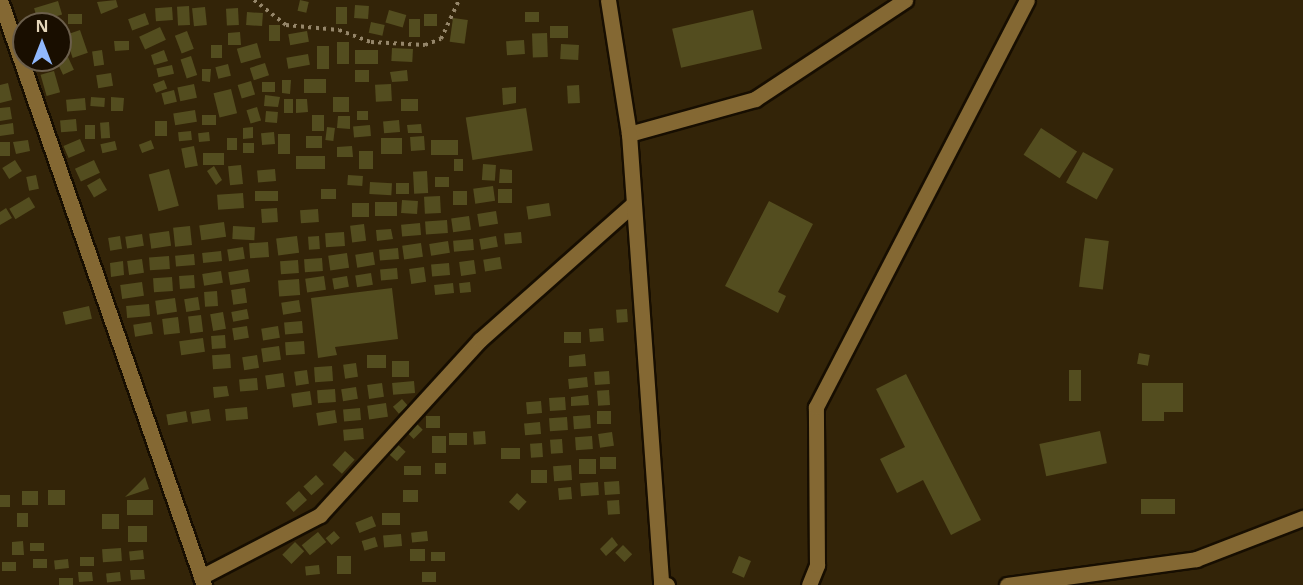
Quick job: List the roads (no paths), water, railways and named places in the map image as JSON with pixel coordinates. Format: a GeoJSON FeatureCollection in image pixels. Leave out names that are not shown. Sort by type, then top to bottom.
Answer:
{"type":"FeatureCollection","features":[{"type":"Feature","properties":{"kind":"street"},"geometry":{"type":"LineString","coordinates":[[0,0],[202,581],[320,515],[480,340],[633,204]]}},
{"type":"Feature","properties":{"kind":"street"},"geometry":{"type":"LineString","coordinates":[[608,0],[629,134],[662,585]]}},
{"type":"Feature","properties":{"kind":"street"},"geometry":{"type":"LineString","coordinates":[[629,134],[755,99],[905,0]]}},
{"type":"Feature","properties":{"kind":"street"},"geometry":{"type":"LineString","coordinates":[[809,585],[817,565],[816,407],[1027,0]]}},
{"type":"Feature","properties":{"kind":"street"},"geometry":{"type":"LineString","coordinates":[[1007,585],[1197,559],[1303,518]]}}]}
